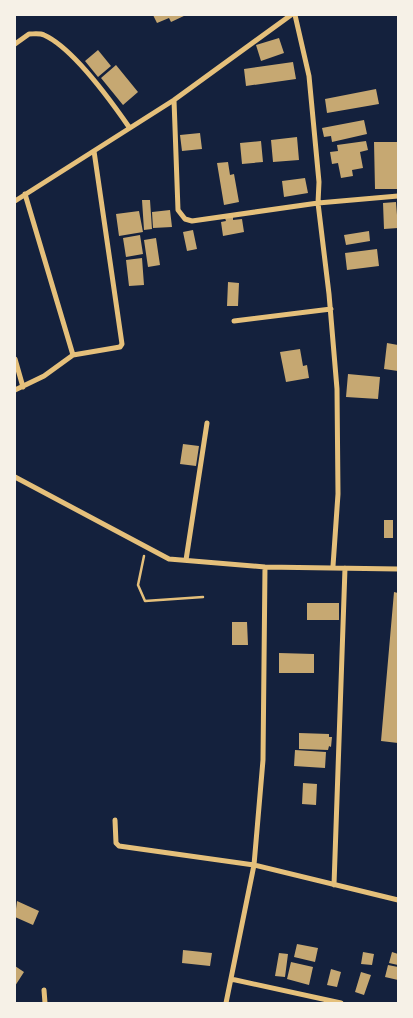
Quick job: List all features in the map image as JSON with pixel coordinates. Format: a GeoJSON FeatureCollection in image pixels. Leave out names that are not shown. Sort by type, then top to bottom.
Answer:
{"type":"FeatureCollection","features":[{"type":"Feature","properties":{"kind":"street"},"geometry":{"type":"LineString","coordinates":[[15,201],[174,100],[293,15],[309,76],[319,182],[318,203],[331,309],[337,389],[338,494],[334,566]]}},
{"type":"Feature","properties":{"kind":"street"},"geometry":{"type":"LineString","coordinates":[[15,44],[29,34],[43,35],[60,46],[103,90],[129,127]]}},
{"type":"Feature","properties":{"kind":"street"},"geometry":{"type":"LineString","coordinates":[[174,100],[178,210],[184,219],[192,220],[318,203],[398,196]]}},
{"type":"Feature","properties":{"kind":"street"},"geometry":{"type":"LineString","coordinates":[[15,390],[44,376],[73,355],[120,347],[122,344],[94,151]]}},
{"type":"Feature","properties":{"kind":"street"},"geometry":{"type":"LineString","coordinates":[[25,194],[73,355]]}},
{"type":"Feature","properties":{"kind":"street"},"geometry":{"type":"LineString","coordinates":[[234,321],[331,309]]}},
{"type":"Feature","properties":{"kind":"street"},"geometry":{"type":"LineString","coordinates":[[15,359],[23,387]]}},
{"type":"Feature","properties":{"kind":"street"},"geometry":{"type":"LineString","coordinates":[[186,560],[207,422]]}},
{"type":"Feature","properties":{"kind":"street"},"geometry":{"type":"LineString","coordinates":[[15,477],[169,559],[265,567],[334,566],[398,569]]}},
{"type":"Feature","properties":{"kind":"street"},"geometry":{"type":"LineString","coordinates":[[226,1003],[254,865],[263,760],[265,567]]}},
{"type":"Feature","properties":{"kind":"street"},"geometry":{"type":"LineString","coordinates":[[334,885],[345,568]]}},
{"type":"Feature","properties":{"kind":"street"},"geometry":{"type":"LineString","coordinates":[[115,820],[116,843],[119,846],[254,865],[398,900]]}},
{"type":"Feature","properties":{"kind":"street"},"geometry":{"type":"LineString","coordinates":[[231,979],[341,1003]]}},
{"type":"Feature","properties":{"kind":"street"},"geometry":{"type":"LineString","coordinates":[[44,990],[45,1003]]}},
{"type":"Feature","properties":{"kind":"path"},"geometry":{"type":"LineString","coordinates":[[145,547],[138,585],[145,601],[203,597]]}},
{"type":"Feature","properties":{"kind":"building"},"geometry":{"type":"Polygon","coordinates":[[[153,15],[186,15],[171,22],[169,18],[157,23],[153,15]]]}},
{"type":"Feature","properties":{"kind":"building"},"geometry":{"type":"Polygon","coordinates":[[[279,38],[284,53],[261,61],[256,45],[279,38]]]}},
{"type":"Feature","properties":{"kind":"building"},"geometry":{"type":"Polygon","coordinates":[[[98,50],[111,66],[98,77],[85,61],[98,50]]]}},
{"type":"Feature","properties":{"kind":"building"},"geometry":{"type":"Polygon","coordinates":[[[293,62],[296,79],[246,86],[244,69],[293,62]]]}},
{"type":"Feature","properties":{"kind":"building"},"geometry":{"type":"Polygon","coordinates":[[[116,65],[138,92],[123,105],[101,78],[116,65]]]}},
{"type":"Feature","properties":{"kind":"building"},"geometry":{"type":"Polygon","coordinates":[[[376,89],[379,104],[327,113],[325,99],[376,89]]]}},
{"type":"Feature","properties":{"kind":"building"},"geometry":{"type":"Polygon","coordinates":[[[364,120],[367,134],[332,142],[331,136],[324,137],[322,128],[364,120]]]}},
{"type":"Feature","properties":{"kind":"building"},"geometry":{"type":"Polygon","coordinates":[[[200,133],[202,149],[182,151],[180,135],[200,133]]]}},
{"type":"Feature","properties":{"kind":"building"},"geometry":{"type":"Polygon","coordinates":[[[297,137],[299,160],[273,162],[271,140],[297,137]]]}},
{"type":"Feature","properties":{"kind":"building"},"geometry":{"type":"Polygon","coordinates":[[[261,141],[263,162],[242,164],[240,143],[261,141]]]}},
{"type":"Feature","properties":{"kind":"building"},"geometry":{"type":"Polygon","coordinates":[[[366,141],[368,150],[360,152],[363,168],[352,170],[353,176],[341,178],[338,163],[332,164],[330,152],[338,151],[337,145],[366,141]]]}},
{"type":"Feature","properties":{"kind":"building"},"geometry":{"type":"Polygon","coordinates":[[[374,142],[398,142],[398,189],[375,189],[374,142]]]}},
{"type":"Feature","properties":{"kind":"building"},"geometry":{"type":"Polygon","coordinates":[[[228,162],[230,175],[234,174],[239,202],[224,205],[217,163],[228,162]]]}},
{"type":"Feature","properties":{"kind":"building"},"geometry":{"type":"Polygon","coordinates":[[[305,178],[308,193],[284,197],[282,181],[305,178]]]}},
{"type":"Feature","properties":{"kind":"building"},"geometry":{"type":"Polygon","coordinates":[[[142,200],[150,200],[152,229],[144,230],[142,200]]]}},
{"type":"Feature","properties":{"kind":"building"},"geometry":{"type":"Polygon","coordinates":[[[396,202],[398,228],[384,229],[383,203],[396,202]]]}},
{"type":"Feature","properties":{"kind":"building"},"geometry":{"type":"Polygon","coordinates":[[[170,210],[172,227],[153,228],[152,212],[170,210]]]}},
{"type":"Feature","properties":{"kind":"building"},"geometry":{"type":"Polygon","coordinates":[[[139,211],[143,232],[119,236],[116,214],[139,211]]]}},
{"type":"Feature","properties":{"kind":"building"},"geometry":{"type":"Polygon","coordinates":[[[233,216],[233,220],[242,219],[244,232],[223,236],[221,222],[226,221],[225,218],[233,216]]]}},
{"type":"Feature","properties":{"kind":"building"},"geometry":{"type":"Polygon","coordinates":[[[193,230],[197,249],[187,251],[183,232],[193,230]]]}},
{"type":"Feature","properties":{"kind":"building"},"geometry":{"type":"Polygon","coordinates":[[[369,231],[370,241],[346,245],[344,235],[369,231]]]}},
{"type":"Feature","properties":{"kind":"building"},"geometry":{"type":"Polygon","coordinates":[[[140,235],[143,254],[126,257],[123,238],[140,235]]]}},
{"type":"Feature","properties":{"kind":"building"},"geometry":{"type":"Polygon","coordinates":[[[156,238],[160,265],[148,267],[144,240],[156,238]]]}},
{"type":"Feature","properties":{"kind":"building"},"geometry":{"type":"Polygon","coordinates":[[[377,249],[379,266],[347,270],[345,253],[377,249]]]}},
{"type":"Feature","properties":{"kind":"building"},"geometry":{"type":"Polygon","coordinates":[[[142,258],[144,285],[129,286],[126,260],[142,258]]]}},
{"type":"Feature","properties":{"kind":"building"},"geometry":{"type":"Polygon","coordinates":[[[228,282],[239,283],[238,306],[227,306],[228,282]]]}},
{"type":"Feature","properties":{"kind":"building"},"geometry":{"type":"Polygon","coordinates":[[[387,343],[398,345],[398,371],[384,369],[387,343]]]}},
{"type":"Feature","properties":{"kind":"building"},"geometry":{"type":"Polygon","coordinates":[[[300,349],[303,366],[307,365],[309,378],[286,382],[280,352],[300,349]]]}},
{"type":"Feature","properties":{"kind":"building"},"geometry":{"type":"Polygon","coordinates":[[[348,374],[380,377],[378,399],[346,397],[348,374]]]}},
{"type":"Feature","properties":{"kind":"building"},"geometry":{"type":"Polygon","coordinates":[[[183,444],[199,446],[196,466],[180,464],[183,444]]]}},
{"type":"Feature","properties":{"kind":"building"},"geometry":{"type":"Polygon","coordinates":[[[384,520],[393,520],[393,538],[384,538],[384,520]]]}},
{"type":"Feature","properties":{"kind":"building"},"geometry":{"type":"Polygon","coordinates":[[[394,592],[398,593],[398,743],[381,741],[394,592]]]}},
{"type":"Feature","properties":{"kind":"building"},"geometry":{"type":"Polygon","coordinates":[[[307,603],[339,603],[339,620],[307,620],[307,603]]]}},
{"type":"Feature","properties":{"kind":"building"},"geometry":{"type":"Polygon","coordinates":[[[232,622],[247,622],[248,645],[232,645],[232,622]]]}},
{"type":"Feature","properties":{"kind":"building"},"geometry":{"type":"Polygon","coordinates":[[[279,653],[314,654],[314,673],[279,673],[279,653]]]}},
{"type":"Feature","properties":{"kind":"building"},"geometry":{"type":"Polygon","coordinates":[[[299,733],[329,734],[329,737],[332,737],[331,747],[329,746],[328,750],[299,749],[299,733]]]}},
{"type":"Feature","properties":{"kind":"building"},"geometry":{"type":"Polygon","coordinates":[[[295,750],[326,752],[325,768],[294,766],[295,750]]]}},
{"type":"Feature","properties":{"kind":"building"},"geometry":{"type":"Polygon","coordinates":[[[303,783],[317,784],[316,805],[302,804],[303,783]]]}},
{"type":"Feature","properties":{"kind":"building"},"geometry":{"type":"Polygon","coordinates":[[[17,901],[39,911],[33,925],[15,917],[17,901]]]}},
{"type":"Feature","properties":{"kind":"building"},"geometry":{"type":"Polygon","coordinates":[[[297,944],[318,948],[315,962],[294,957],[297,944]]]}},
{"type":"Feature","properties":{"kind":"building"},"geometry":{"type":"Polygon","coordinates":[[[183,950],[212,953],[210,966],[182,963],[183,950]]]}},
{"type":"Feature","properties":{"kind":"building"},"geometry":{"type":"Polygon","coordinates":[[[363,952],[374,954],[372,965],[361,964],[363,952]]]}},
{"type":"Feature","properties":{"kind":"building"},"geometry":{"type":"Polygon","coordinates":[[[392,952],[398,954],[398,965],[389,963],[392,952]]]}},
{"type":"Feature","properties":{"kind":"building"},"geometry":{"type":"Polygon","coordinates":[[[279,953],[288,954],[285,977],[275,976],[279,953]]]}},
{"type":"Feature","properties":{"kind":"building"},"geometry":{"type":"Polygon","coordinates":[[[291,962],[313,967],[309,985],[287,979],[291,962]]]}},
{"type":"Feature","properties":{"kind":"building"},"geometry":{"type":"Polygon","coordinates":[[[388,965],[398,967],[398,980],[385,977],[388,965]]]}},
{"type":"Feature","properties":{"kind":"building"},"geometry":{"type":"Polygon","coordinates":[[[15,966],[24,972],[15,986],[15,966]]]}},
{"type":"Feature","properties":{"kind":"building"},"geometry":{"type":"Polygon","coordinates":[[[331,969],[341,972],[337,987],[327,985],[331,969]]]}},
{"type":"Feature","properties":{"kind":"building"},"geometry":{"type":"Polygon","coordinates":[[[361,972],[371,975],[364,995],[355,992],[361,972]]]}}]}
